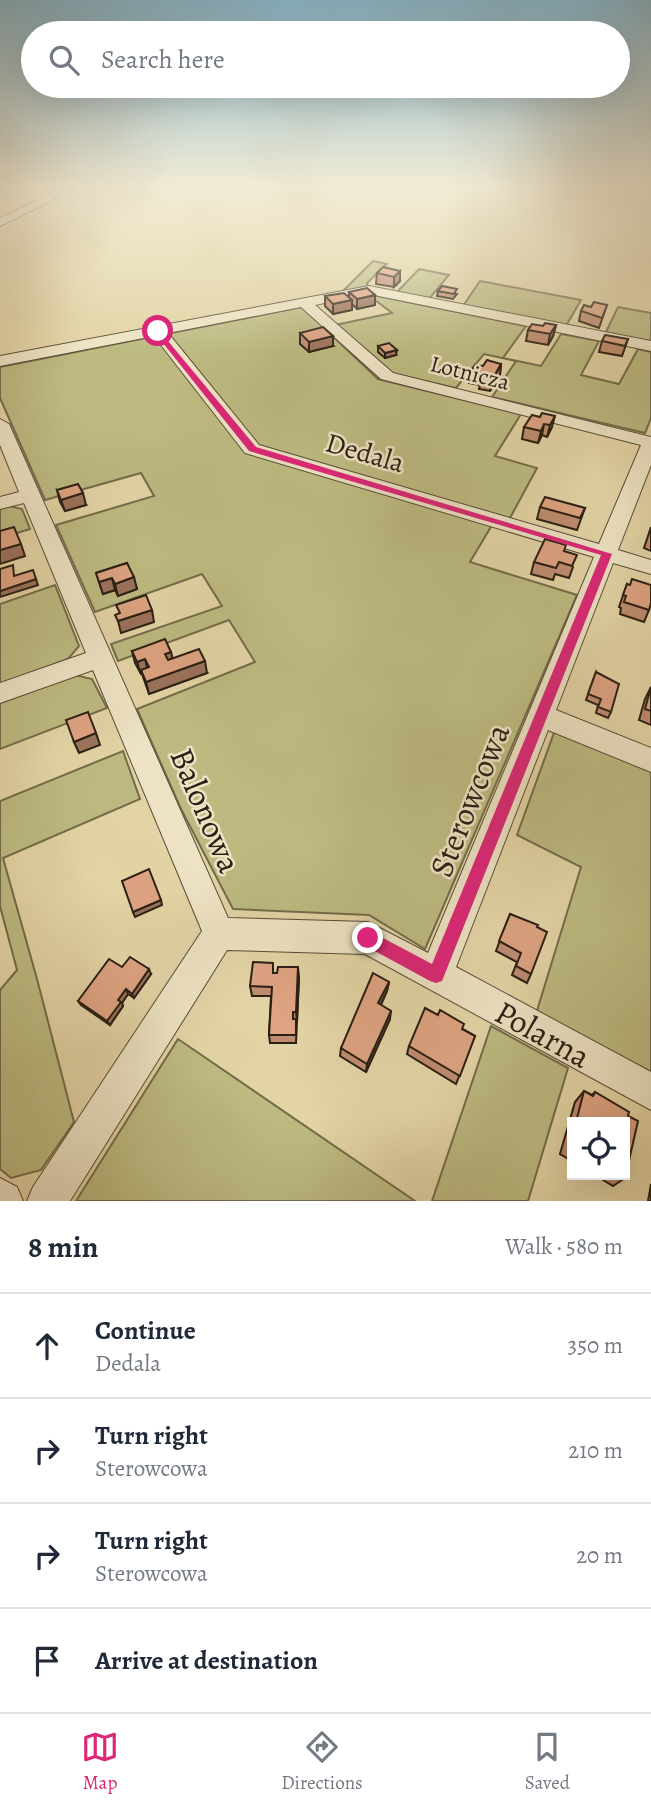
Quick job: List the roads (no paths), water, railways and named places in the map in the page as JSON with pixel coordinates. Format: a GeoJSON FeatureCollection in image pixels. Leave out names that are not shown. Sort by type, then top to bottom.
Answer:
{"type":"FeatureCollection","features":[{"type":"Feature","properties":{"kind":"street"},"geometry":{"type":"LineString","coordinates":[[0,361],[369,290],[651,346]]}},
{"type":"Feature","properties":{"kind":"street","name":"Lotnicza"},"geometry":{"type":"LineString","coordinates":[[303,302],[387,376],[651,442]]}},
{"type":"Feature","properties":{"kind":"street","name":"Dedala"},"geometry":{"type":"LineString","coordinates":[[158,331],[252,449],[651,567]]}},
{"type":"Feature","properties":{"kind":"street","name":"Balonowa"},"geometry":{"type":"LineString","coordinates":[[0,424],[219,934]]}},
{"type":"Feature","properties":{"kind":"street","name":"Sterowcowa"},"geometry":{"type":"LineString","coordinates":[[436,975],[651,442]]}},
{"type":"Feature","properties":{"kind":"street"},"geometry":{"type":"LineString","coordinates":[[0,503],[29,495]]}},
{"type":"Feature","properties":{"kind":"street"},"geometry":{"type":"LineString","coordinates":[[0,693],[100,658]]}},
{"type":"Feature","properties":{"kind":"street"},"geometry":{"type":"LineString","coordinates":[[540,715],[651,760]]}},
{"type":"Feature","properties":{"kind":"street"},"geometry":{"type":"LineString","coordinates":[[47,1201],[219,934],[368,938],[436,975]]}},
{"type":"Feature","properties":{"kind":"street","name":"Polarna"},"geometry":{"type":"LineString","coordinates":[[436,975],[651,1092]]}}]}
